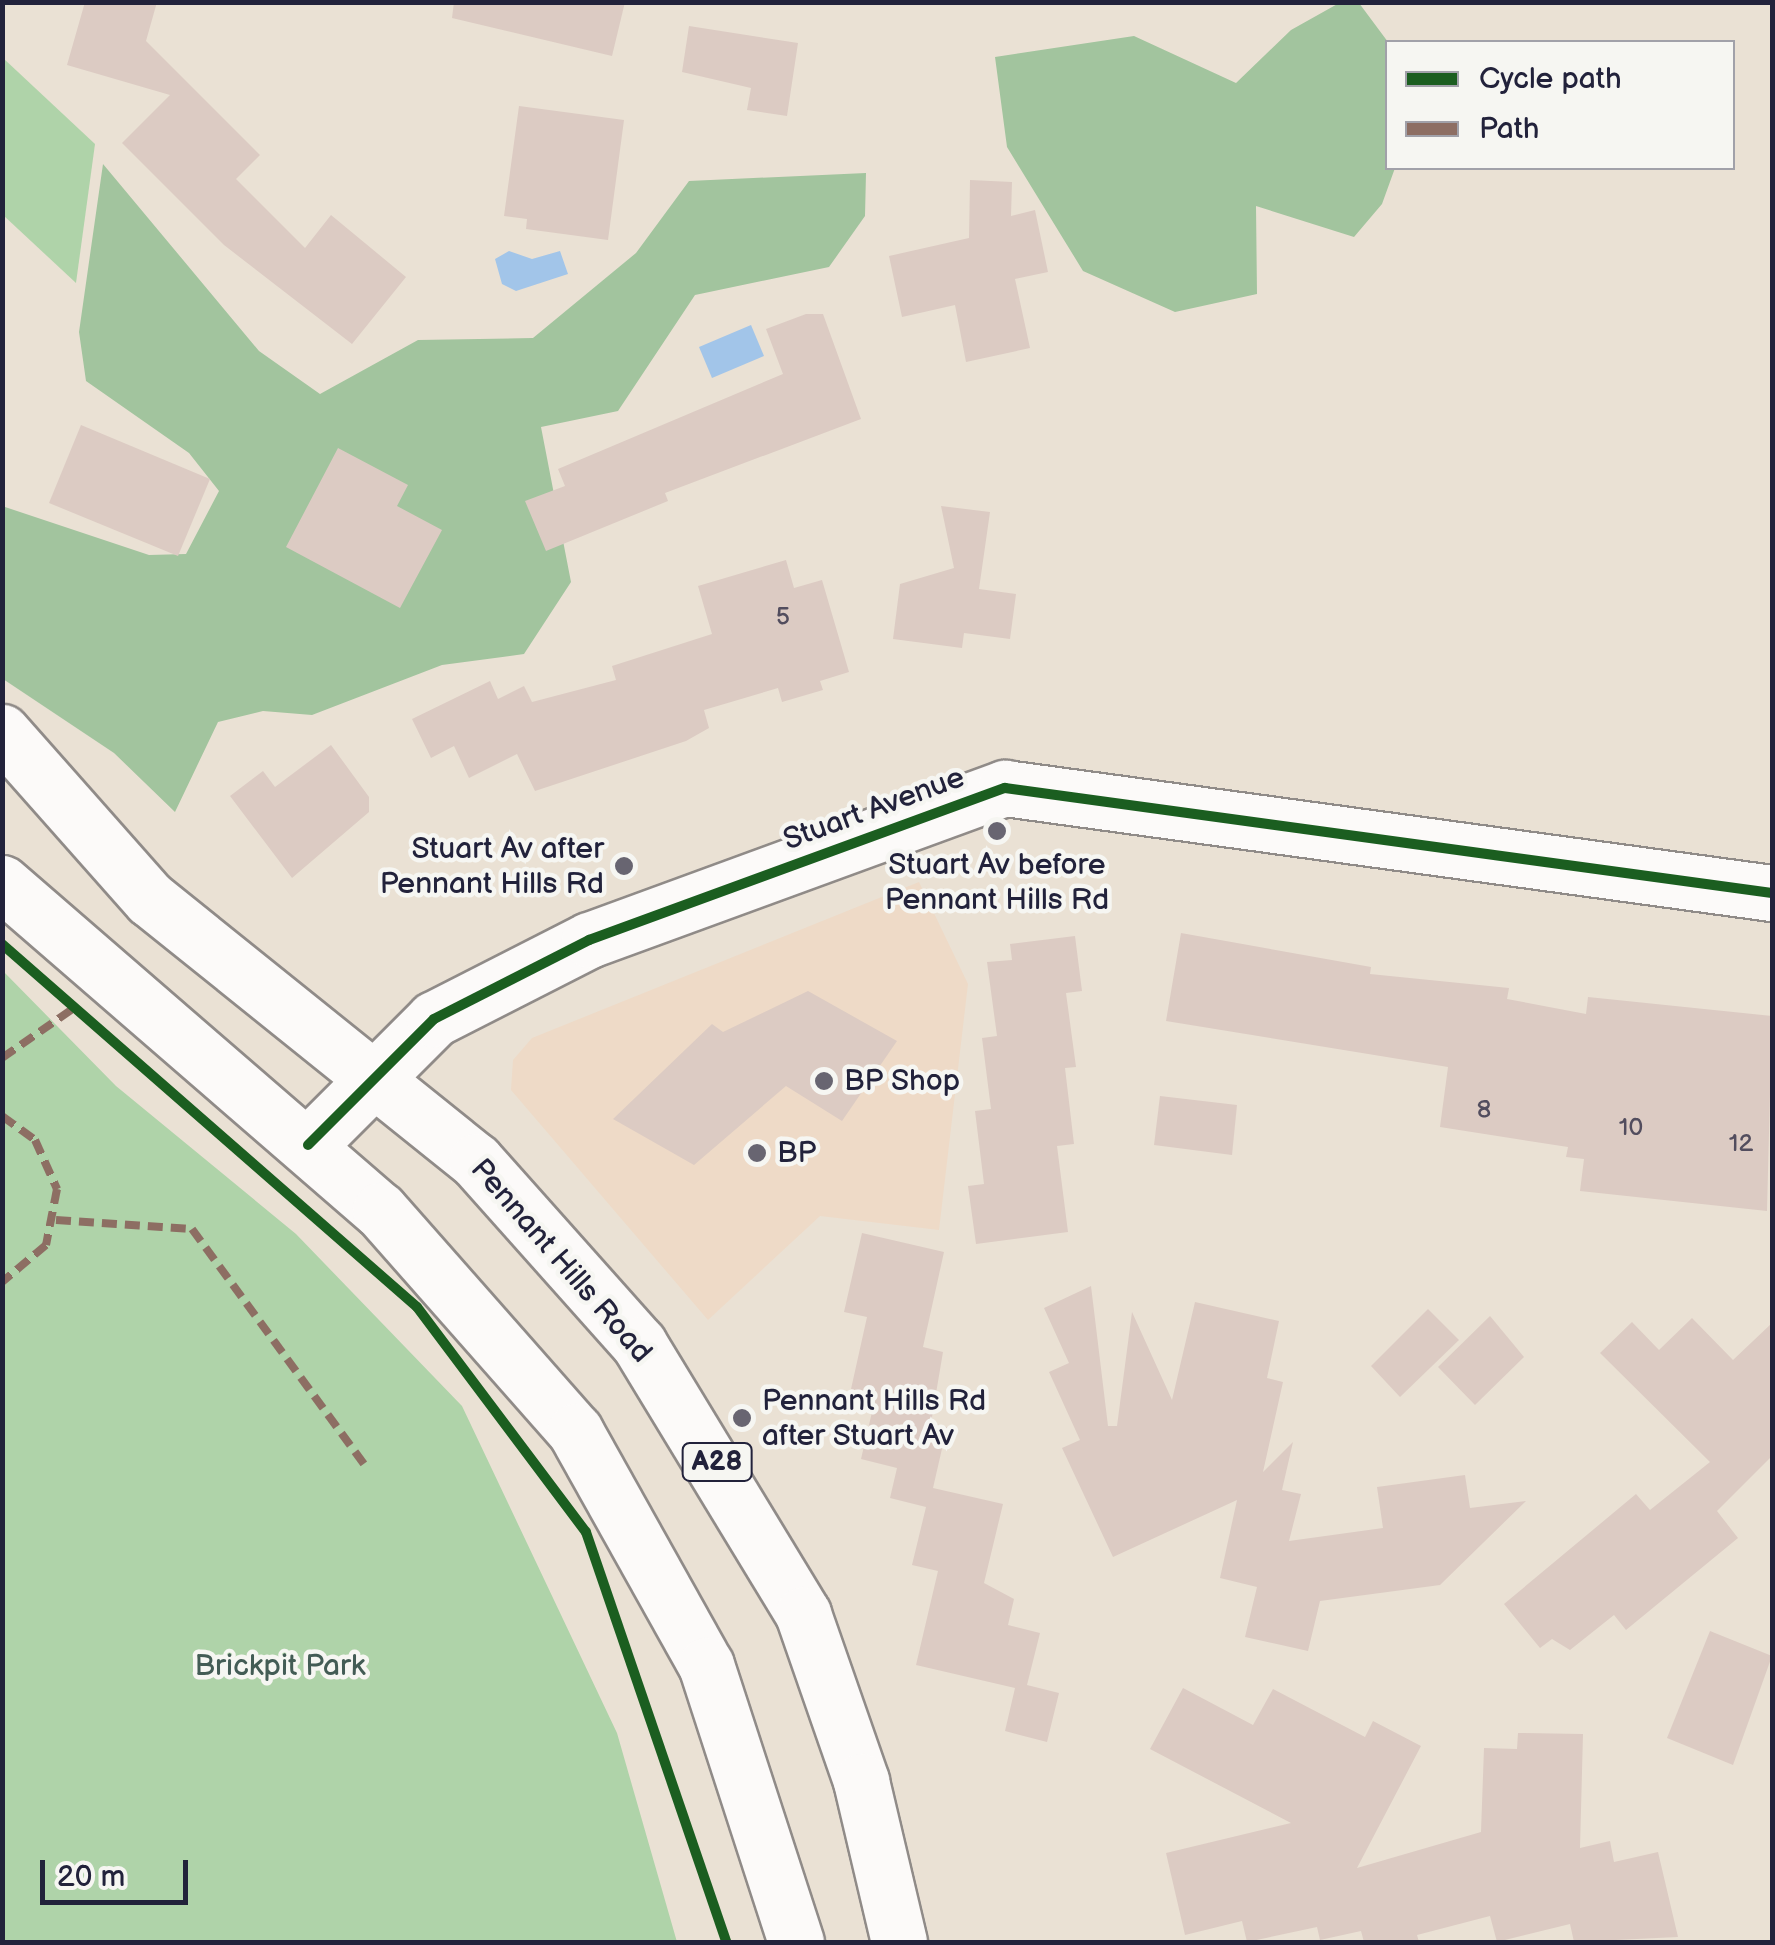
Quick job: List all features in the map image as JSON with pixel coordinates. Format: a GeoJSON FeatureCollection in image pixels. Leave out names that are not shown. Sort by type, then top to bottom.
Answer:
{"type":"FeatureCollection","features":[{"type":"Feature","properties":{"kind":"main road","name":"Pennant Hills Road"},"geometry":{"type":"LineString","coordinates":[[2,732],[150,899],[374,1080],[524,1209],[640,1344],[718,1464],[802,1614],[860,1781],[899,1942]]}},
{"type":"Feature","properties":{"kind":"main road","name":"Stuart Avenue"},"geometry":{"type":"LineString","coordinates":[[308,1145],[434,1019],[588,940],[1005,788],[1772,893]]}},
{"type":"Feature","properties":{"kind":"main road"},"geometry":{"type":"LineString","coordinates":[[2,882],[308,1145],[470,1302],[575,1431],[706,1665],[796,1942]]}},
{"type":"Feature","properties":{"kind":"shaded area","name":"BP"},"geometry":{"type":"Polygon","coordinates":[[[919,882],[968,984],[939,1230],[820,1216],[708,1320],[511,1090],[513,1060],[532,1038],[919,882]]]}},
{"type":"Feature","properties":{"kind":"green space"},"geometry":{"type":"Polygon","coordinates":[[[1341,2],[1359,3],[1387,40],[1385,170],[1394,170],[1382,204],[1354,237],[1256,206],[1257,294],[1175,312],[1083,271],[1007,147],[995,57],[1134,36],[1236,83],[1291,30],[1341,2]]]}},
{"type":"Feature","properties":{"kind":"green space"},"geometry":{"type":"Polygon","coordinates":[[[3,58],[95,144],[76,283],[3,215],[3,58]]]}},
{"type":"Feature","properties":{"kind":"green space"},"geometry":{"type":"Polygon","coordinates":[[[103,164],[259,351],[320,394],[418,340],[533,338],[636,253],[689,181],[866,173],[865,216],[829,267],[695,295],[618,411],[541,427],[571,582],[524,654],[442,665],[312,715],[263,711],[218,722],[175,812],[114,753],[3,679],[2,506],[149,555],[186,554],[219,491],[189,453],[86,381],[79,332],[103,164]]]}},
{"type":"Feature","properties":{"kind":"green space","name":"Brickpit Park"},"geometry":{"type":"Polygon","coordinates":[[[2,970],[116,1086],[296,1234],[462,1406],[617,1733],[677,1942],[3,1942],[2,970]]]}},
{"type":"Feature","properties":{"kind":"water"},"geometry":{"type":"Polygon","coordinates":[[[509,251],[532,259],[560,251],[568,274],[516,291],[502,284],[495,259],[509,251]]]}},
{"type":"Feature","properties":{"kind":"water"},"geometry":{"type":"Polygon","coordinates":[[[751,325],[764,356],[712,378],[699,347],[751,325]]]}},
{"type":"Feature","properties":{"kind":"building"},"geometry":{"type":"Polygon","coordinates":[[[85,2],[157,2],[146,41],[260,155],[236,179],[305,248],[331,215],[406,277],[352,344],[224,245],[122,143],[170,95],[67,65],[85,2]]]}},
{"type":"Feature","properties":{"kind":"building"},"geometry":{"type":"Polygon","coordinates":[[[454,2],[625,2],[612,56],[452,18],[454,2]]]}},
{"type":"Feature","properties":{"kind":"building"},"geometry":{"type":"Polygon","coordinates":[[[689,26],[798,43],[787,116],[747,110],[751,88],[682,72],[689,26]]]}},
{"type":"Feature","properties":{"kind":"building"},"geometry":{"type":"Polygon","coordinates":[[[519,106],[624,120],[608,240],[526,229],[527,219],[504,216],[519,106]]]}},
{"type":"Feature","properties":{"kind":"building"},"geometry":{"type":"Polygon","coordinates":[[[970,180],[1012,182],[1011,216],[1035,210],[1048,272],[1015,279],[1030,348],[966,362],[955,305],[902,317],[889,256],[969,238],[970,180]]]}},
{"type":"Feature","properties":{"kind":"building"},"geometry":{"type":"Polygon","coordinates":[[[806,314],[823,314],[861,419],[665,493],[668,501],[546,551],[525,501],[565,486],[558,469],[783,374],[766,329],[806,314]]]}},
{"type":"Feature","properties":{"kind":"building"},"geometry":{"type":"Polygon","coordinates":[[[81,425],[210,479],[178,556],[49,503],[81,425]]]}},
{"type":"Feature","properties":{"kind":"building"},"geometry":{"type":"Polygon","coordinates":[[[338,448],[408,485],[397,506],[442,530],[400,608],[286,547],[338,448]]]}},
{"type":"Feature","properties":{"kind":"building"},"geometry":{"type":"Polygon","coordinates":[[[941,506],[990,512],[979,589],[1016,594],[1010,639],[964,633],[962,648],[893,639],[900,584],[954,568],[941,506]]]}},
{"type":"Feature","properties":{"kind":"building"},"geometry":{"type":"Polygon","coordinates":[[[786,560],[794,588],[822,580],[849,672],[820,681],[823,690],[782,702],[778,688],[704,710],[709,728],[686,741],[535,791],[517,754],[469,778],[454,746],[431,758],[412,719],[490,681],[498,699],[524,686],[532,702],[616,680],[612,666],[712,634],[698,586],[786,560]]]}},
{"type":"Feature","properties":{"kind":"building"},"geometry":{"type":"Polygon","coordinates":[[[331,745],[369,797],[369,812],[292,878],[230,796],[263,771],[275,787],[331,745]]]}},
{"type":"Feature","properties":{"kind":"building"},"geometry":{"type":"Polygon","coordinates":[[[1181,933],[1371,967],[1370,974],[1509,988],[1507,999],[1586,1014],[1588,997],[1772,1016],[1767,1211],[1580,1191],[1584,1159],[1566,1157],[1568,1147],[1440,1127],[1448,1067],[1166,1021],[1181,933]]]}},
{"type":"Feature","properties":{"kind":"building"},"geometry":{"type":"Polygon","coordinates":[[[1075,936],[1082,991],[1066,993],[1076,1067],[1065,1068],[1074,1144],[1057,1146],[1068,1232],[976,1244],[968,1186],[984,1184],[975,1111],[991,1109],[982,1038],[997,1036],[987,962],[1012,960],[1010,944],[1075,936]]]}},
{"type":"Feature","properties":{"kind":"building"},"geometry":{"type":"Polygon","coordinates":[[[808,991],[897,1041],[842,1121],[786,1086],[694,1165],[613,1119],[712,1024],[723,1032],[808,991]]]}},
{"type":"Feature","properties":{"kind":"building"},"geometry":{"type":"Polygon","coordinates":[[[1160,1096],[1237,1105],[1232,1155],[1154,1145],[1160,1096]]]}},
{"type":"Feature","properties":{"kind":"building"},"geometry":{"type":"Polygon","coordinates":[[[862,1233],[944,1252],[923,1347],[943,1352],[931,1423],[947,1427],[933,1488],[1003,1504],[984,1583],[1014,1599],[1008,1625],[1040,1633],[1027,1685],[1059,1693],[1047,1742],[1005,1731],[1015,1688],[916,1665],[938,1571],[912,1565],[926,1507],[890,1498],[897,1468],[861,1459],[876,1395],[851,1389],[867,1317],[844,1312],[862,1233]]]}},
{"type":"Feature","properties":{"kind":"building"},"geometry":{"type":"Polygon","coordinates":[[[1091,1286],[1108,1426],[1117,1426],[1132,1312],[1172,1400],[1195,1302],[1279,1321],[1267,1378],[1283,1382],[1263,1472],[1293,1442],[1282,1490],[1301,1494],[1289,1541],[1383,1528],[1377,1487],[1465,1475],[1470,1508],[1526,1501],[1440,1585],[1320,1601],[1308,1651],[1245,1637],[1257,1587],[1220,1578],[1237,1500],[1113,1557],[1062,1448],[1080,1440],[1049,1372],[1069,1363],[1044,1308],[1091,1286]]]}},
{"type":"Feature","properties":{"kind":"building"},"geometry":{"type":"Polygon","coordinates":[[[1428,1309],[1459,1340],[1400,1397],[1371,1366],[1428,1309]]]}},
{"type":"Feature","properties":{"kind":"building"},"geometry":{"type":"Polygon","coordinates":[[[1490,1316],[1524,1357],[1475,1405],[1438,1367],[1490,1316]]]}},
{"type":"Feature","properties":{"kind":"building"},"geometry":{"type":"Polygon","coordinates":[[[1692,1318],[1733,1360],[1772,1323],[1772,1456],[1717,1511],[1738,1538],[1626,1630],[1614,1615],[1570,1650],[1552,1639],[1540,1648],[1504,1604],[1636,1494],[1650,1510],[1710,1462],[1600,1353],[1632,1322],[1659,1350],[1692,1318]]]}},
{"type":"Feature","properties":{"kind":"building"},"geometry":{"type":"Polygon","coordinates":[[[1710,1631],[1772,1656],[1733,1765],[1667,1738],[1710,1631]]]}},
{"type":"Feature","properties":{"kind":"building"},"geometry":{"type":"Polygon","coordinates":[[[1183,1688],[1253,1725],[1273,1689],[1365,1737],[1373,1721],[1421,1746],[1357,1868],[1481,1832],[1484,1748],[1517,1749],[1518,1733],[1583,1734],[1580,1848],[1610,1841],[1614,1862],[1658,1852],[1678,1937],[1574,1942],[1570,1924],[1497,1942],[1490,1916],[1417,1935],[1419,1942],[1364,1942],[1361,1931],[1320,1940],[1317,1927],[1247,1942],[1242,1921],[1185,1935],[1166,1853],[1291,1823],[1150,1749],[1183,1688]]]}},
{"type":"Feature","properties":{"kind":"marked path"},"geometry":{"type":"LineString","coordinates":[[2,1058],[74,1008]]}},
{"type":"Feature","properties":{"kind":"marked path"},"geometry":{"type":"LineString","coordinates":[[2,1116],[35,1140],[57,1189],[46,1245],[2,1282]]}},
{"type":"Feature","properties":{"kind":"marked path"},"geometry":{"type":"LineString","coordinates":[[56,1220],[192,1229],[364,1464]]}},
{"type":"Feature","properties":{"kind":"cycle path"},"geometry":{"type":"LineString","coordinates":[[308,1145],[434,1019],[589,940],[1005,788],[1772,893]]}},
{"type":"Feature","properties":{"kind":"cycle path"},"geometry":{"type":"LineString","coordinates":[[2,944],[417,1307],[586,1532],[726,1942]]}},
{"type":"Feature","properties":{"kind":"place","name":"Stuart Av before Pennant Hills Rd"},"geometry":{"type":"Point","coordinates":[997,831]}},
{"type":"Feature","properties":{"kind":"place","name":"Stuart Av after Pennant Hills Rd"},"geometry":{"type":"Point","coordinates":[624,866]}},
{"type":"Feature","properties":{"kind":"place","name":"BP Shop"},"geometry":{"type":"Point","coordinates":[824,1081]}},
{"type":"Feature","properties":{"kind":"place","name":"BP"},"geometry":{"type":"Point","coordinates":[757,1153]}},
{"type":"Feature","properties":{"kind":"place","name":"Pennant Hills Rd after Stuart Av"},"geometry":{"type":"Point","coordinates":[742,1418]}}]}
